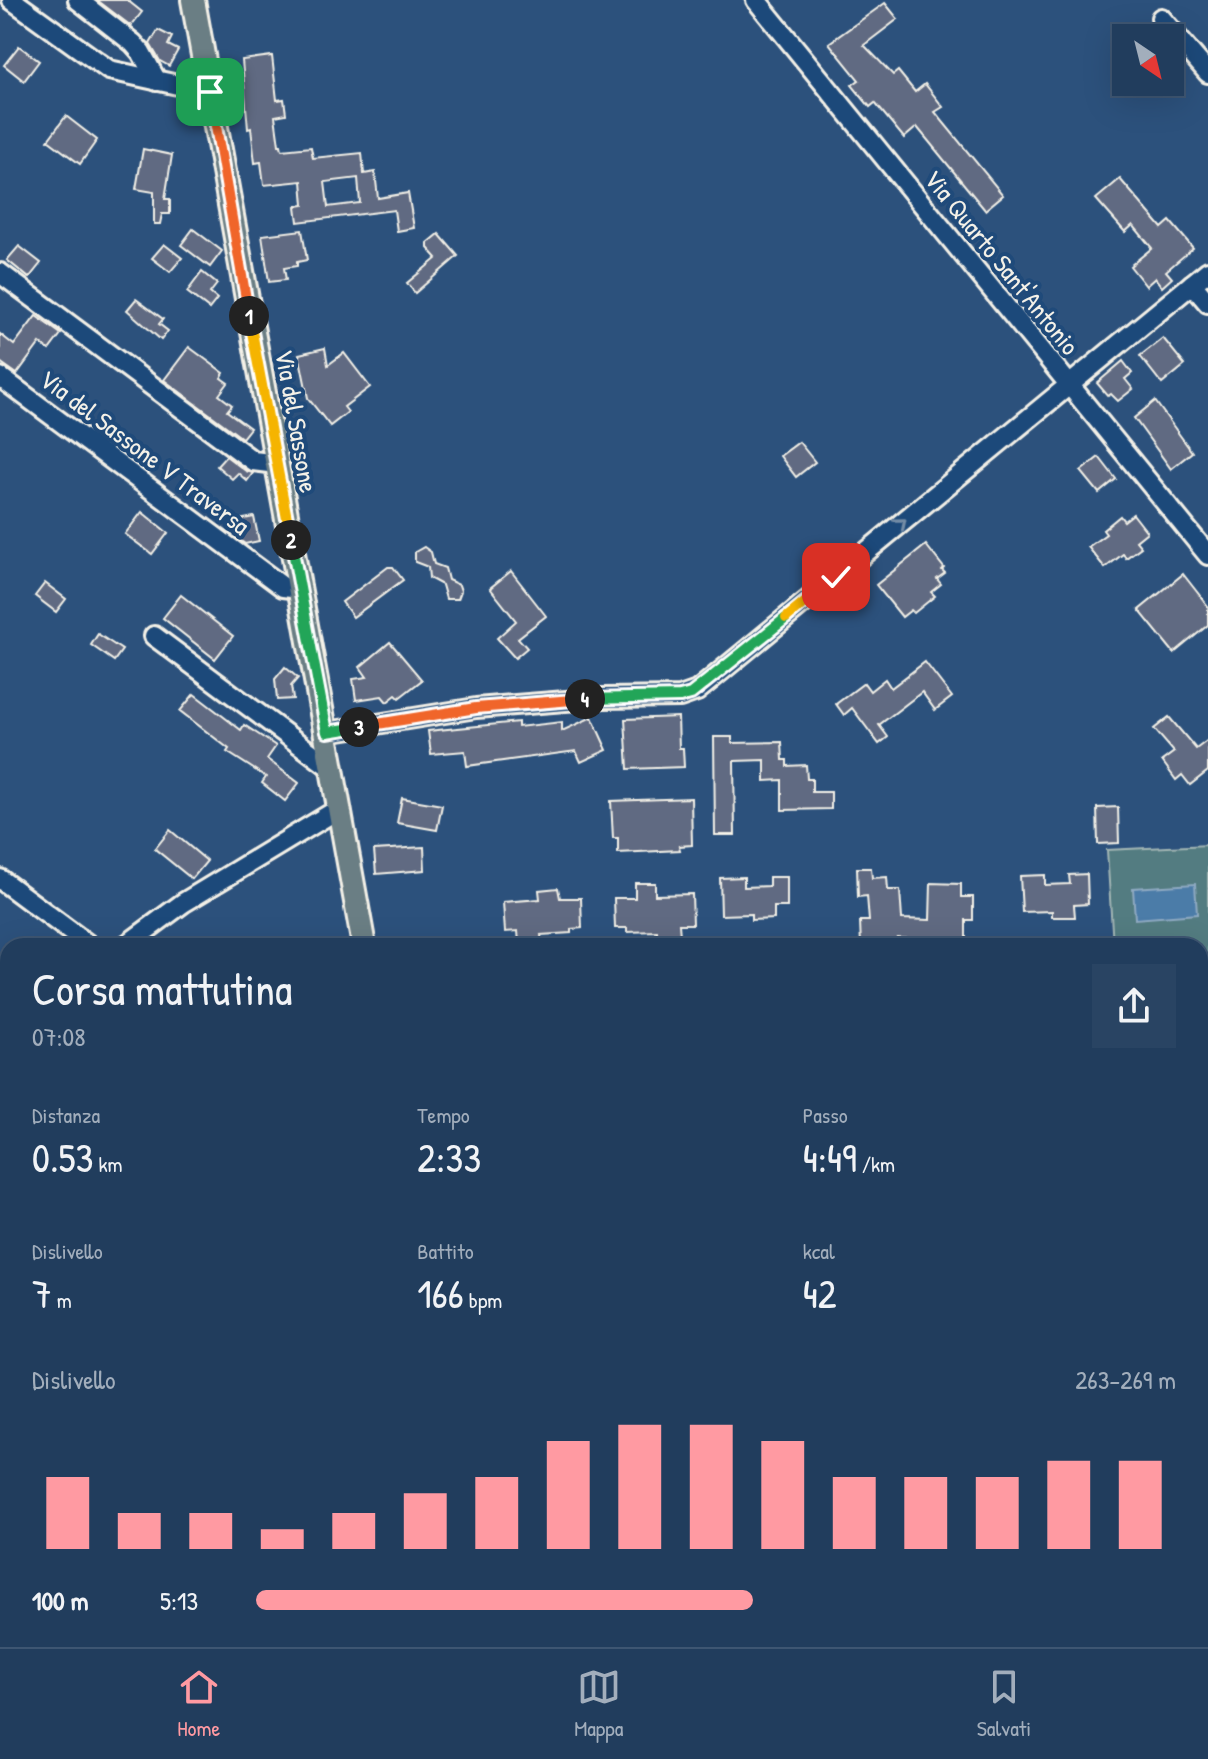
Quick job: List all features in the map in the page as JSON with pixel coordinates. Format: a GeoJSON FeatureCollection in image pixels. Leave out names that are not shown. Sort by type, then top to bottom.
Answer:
{"type":"FeatureCollection","features":[{"type":"Feature","properties":{"kind":"main road","name":"Via del Sassone"},"geometry":{"type":"LineString","coordinates":[[193,0],[363,938]]}},
{"type":"Feature","properties":{"kind":"street"},"geometry":{"type":"LineString","coordinates":[[12,0],[101,65],[125,75],[210,92]]}},
{"type":"Feature","properties":{"kind":"street"},"geometry":{"type":"LineString","coordinates":[[78,0],[133,43],[157,81]]}},
{"type":"Feature","properties":{"kind":"street","name":"Via Quarto Sant'Antonio"},"geometry":{"type":"LineString","coordinates":[[756,0],[1208,555]]}},
{"type":"Feature","properties":{"kind":"street"},"geometry":{"type":"LineString","coordinates":[[1161,18],[1208,73]]}},
{"type":"Feature","properties":{"kind":"street"},"geometry":{"type":"LineString","coordinates":[[327,732],[487,707],[691,694],[1208,271]]}},
{"type":"Feature","properties":{"kind":"street"},"geometry":{"type":"LineString","coordinates":[[0,273],[253,461],[277,464]]}},
{"type":"Feature","properties":{"kind":"street"},"geometry":{"type":"LineString","coordinates":[[1192,284],[1208,303]]}},
{"type":"Feature","properties":{"kind":"street","name":"Via del Sassone V Traversa"},"geometry":{"type":"LineString","coordinates":[[0,377],[283,587],[300,589]]}},
{"type":"Feature","properties":{"kind":"street"},"geometry":{"type":"LineString","coordinates":[[154,636],[334,770]]}},
{"type":"Feature","properties":{"kind":"street"},"geometry":{"type":"LineString","coordinates":[[136,938],[183,903],[340,808]]}},
{"type":"Feature","properties":{"kind":"street"},"geometry":{"type":"LineString","coordinates":[[0,879],[79,938]]}},
{"type":"Feature","properties":{"kind":"green space"},"geometry":{"type":"Polygon","coordinates":[[[1208,845],[1208,938],[1112,938],[1107,850],[1208,845]]]}},
{"type":"Feature","properties":{"kind":"water"},"geometry":{"type":"Polygon","coordinates":[[[1195,884],[1197,914],[1135,919],[1133,888],[1195,884]]]}},
{"type":"Feature","properties":{"kind":"building"},"geometry":{"type":"Polygon","coordinates":[[[97,0],[127,0],[142,12],[131,26],[97,0]]]}},
{"type":"Feature","properties":{"kind":"building"},"geometry":{"type":"Polygon","coordinates":[[[885,3],[898,19],[864,45],[893,75],[898,71],[915,92],[925,84],[943,107],[935,112],[1003,195],[985,210],[917,127],[904,138],[875,103],[870,107],[852,85],[859,80],[829,43],[885,3]]]}},
{"type":"Feature","properties":{"kind":"building"},"geometry":{"type":"Polygon","coordinates":[[[158,30],[172,37],[168,45],[178,50],[169,66],[160,61],[150,44],[158,30]]]}},
{"type":"Feature","properties":{"kind":"building"},"geometry":{"type":"Polygon","coordinates":[[[19,46],[39,61],[24,81],[4,65],[19,46]]]}},
{"type":"Feature","properties":{"kind":"building"},"geometry":{"type":"Polygon","coordinates":[[[272,56],[277,100],[284,99],[286,114],[275,116],[282,150],[311,147],[313,158],[362,153],[364,174],[375,172],[378,198],[408,193],[414,228],[397,231],[394,210],[298,222],[296,206],[304,205],[302,181],[264,185],[261,162],[255,163],[251,128],[248,129],[242,60],[272,56]],[[358,178],[325,182],[328,207],[360,203],[358,178]]]}},
{"type":"Feature","properties":{"kind":"building"},"geometry":{"type":"Polygon","coordinates":[[[66,116],[97,140],[80,164],[48,140],[66,116]]]}},
{"type":"Feature","properties":{"kind":"building"},"geometry":{"type":"Polygon","coordinates":[[[143,149],[172,155],[165,199],[170,199],[170,214],[162,214],[160,224],[154,224],[154,192],[136,189],[143,149]]]}},
{"type":"Feature","properties":{"kind":"building"},"geometry":{"type":"Polygon","coordinates":[[[1120,179],[1162,228],[1170,221],[1193,248],[1166,271],[1172,278],[1162,287],[1155,278],[1146,286],[1130,266],[1152,248],[1133,225],[1125,232],[1096,199],[1120,179]]]}},
{"type":"Feature","properties":{"kind":"building"},"geometry":{"type":"Polygon","coordinates":[[[193,229],[222,251],[210,267],[181,245],[193,229]]]}},
{"type":"Feature","properties":{"kind":"building"},"geometry":{"type":"Polygon","coordinates":[[[302,230],[307,260],[284,268],[286,280],[269,282],[262,235],[302,230]]]}},
{"type":"Feature","properties":{"kind":"building"},"geometry":{"type":"Polygon","coordinates":[[[439,234],[458,256],[415,293],[407,283],[437,258],[428,248],[428,243],[439,234]]]}},
{"type":"Feature","properties":{"kind":"building"},"geometry":{"type":"Polygon","coordinates":[[[164,244],[182,258],[170,272],[152,258],[164,244]]]}},
{"type":"Feature","properties":{"kind":"building"},"geometry":{"type":"Polygon","coordinates":[[[19,246],[41,263],[29,278],[7,260],[19,246]]]}},
{"type":"Feature","properties":{"kind":"building"},"geometry":{"type":"Polygon","coordinates":[[[202,272],[217,284],[210,293],[217,299],[209,309],[187,292],[202,272]]]}},
{"type":"Feature","properties":{"kind":"building"},"geometry":{"type":"Polygon","coordinates":[[[136,299],[163,319],[159,324],[168,331],[161,340],[127,310],[136,299]]]}},
{"type":"Feature","properties":{"kind":"building"},"geometry":{"type":"Polygon","coordinates":[[[36,316],[61,334],[49,350],[40,343],[17,374],[0,362],[0,334],[14,345],[36,316]]]}},
{"type":"Feature","properties":{"kind":"building"},"geometry":{"type":"Polygon","coordinates":[[[1163,338],[1185,365],[1162,384],[1140,356],[1163,338]]]}},
{"type":"Feature","properties":{"kind":"building"},"geometry":{"type":"Polygon","coordinates":[[[189,347],[224,373],[221,378],[228,383],[219,395],[232,405],[227,411],[250,428],[242,438],[164,380],[189,347]]]}},
{"type":"Feature","properties":{"kind":"building"},"geometry":{"type":"Polygon","coordinates":[[[325,348],[328,365],[344,353],[370,387],[344,407],[348,412],[330,426],[308,398],[299,354],[325,348]]]}},
{"type":"Feature","properties":{"kind":"building"},"geometry":{"type":"Polygon","coordinates":[[[1123,361],[1132,373],[1125,379],[1133,389],[1118,401],[1111,394],[1108,396],[1097,383],[1123,361]]]}},
{"type":"Feature","properties":{"kind":"building"},"geometry":{"type":"Polygon","coordinates":[[[1155,401],[1192,452],[1171,469],[1134,418],[1155,401]]]}},
{"type":"Feature","properties":{"kind":"building"},"geometry":{"type":"Polygon","coordinates":[[[799,442],[815,462],[796,477],[780,456],[799,442]]]}},
{"type":"Feature","properties":{"kind":"building"},"geometry":{"type":"Polygon","coordinates":[[[226,456],[253,473],[247,481],[238,473],[232,479],[217,466],[226,456]]]}},
{"type":"Feature","properties":{"kind":"building"},"geometry":{"type":"Polygon","coordinates":[[[1099,457],[1116,479],[1099,493],[1081,471],[1099,457]]]}},
{"type":"Feature","properties":{"kind":"building"},"geometry":{"type":"Polygon","coordinates":[[[142,512],[168,533],[152,554],[125,534],[142,512]]]}},
{"type":"Feature","properties":{"kind":"building"},"geometry":{"type":"Polygon","coordinates":[[[1133,514],[1147,532],[1136,541],[1141,547],[1126,558],[1123,554],[1105,568],[1088,547],[1106,534],[1103,530],[1120,516],[1124,521],[1133,514]]]}},
{"type":"Feature","properties":{"kind":"building"},"geometry":{"type":"Polygon","coordinates":[[[254,517],[259,541],[245,544],[237,538],[234,521],[254,517]]]}},
{"type":"Feature","properties":{"kind":"building"},"geometry":{"type":"Polygon","coordinates":[[[926,545],[945,573],[937,579],[941,584],[931,592],[935,596],[914,613],[911,610],[902,617],[876,585],[926,545]]]}},
{"type":"Feature","properties":{"kind":"building"},"geometry":{"type":"Polygon","coordinates":[[[424,547],[431,552],[434,564],[445,568],[448,580],[459,585],[461,591],[458,599],[446,599],[442,585],[429,578],[428,567],[415,562],[415,552],[424,547]]]}},
{"type":"Feature","properties":{"kind":"building"},"geometry":{"type":"Polygon","coordinates":[[[388,567],[393,567],[403,580],[353,617],[342,602],[388,567]]]}},
{"type":"Feature","properties":{"kind":"building"},"geometry":{"type":"Polygon","coordinates":[[[511,571],[546,616],[518,638],[527,648],[515,658],[497,638],[516,621],[490,588],[511,571]]]}},
{"type":"Feature","properties":{"kind":"building"},"geometry":{"type":"Polygon","coordinates":[[[1183,574],[1208,606],[1208,625],[1174,653],[1139,610],[1183,574]]]}},
{"type":"Feature","properties":{"kind":"building"},"geometry":{"type":"Polygon","coordinates":[[[45,583],[66,599],[56,612],[35,596],[45,583]]]}},
{"type":"Feature","properties":{"kind":"building"},"geometry":{"type":"Polygon","coordinates":[[[181,595],[233,636],[215,659],[163,618],[181,595]]]}},
{"type":"Feature","properties":{"kind":"building"},"geometry":{"type":"Polygon","coordinates":[[[98,634],[122,650],[114,661],[91,645],[98,634]]]}},
{"type":"Feature","properties":{"kind":"building"},"geometry":{"type":"Polygon","coordinates":[[[390,642],[422,680],[399,698],[396,695],[387,702],[382,696],[356,700],[353,679],[367,677],[360,667],[390,642]]]}},
{"type":"Feature","properties":{"kind":"building"},"geometry":{"type":"Polygon","coordinates":[[[925,662],[952,697],[935,710],[922,692],[879,725],[888,737],[879,744],[852,708],[844,715],[836,704],[864,683],[870,691],[885,679],[891,688],[925,662]]]}},
{"type":"Feature","properties":{"kind":"building"},"geometry":{"type":"Polygon","coordinates":[[[285,667],[298,678],[291,686],[293,699],[277,700],[275,679],[285,667]]]}},
{"type":"Feature","properties":{"kind":"building"},"geometry":{"type":"Polygon","coordinates":[[[194,694],[241,730],[244,725],[276,746],[267,759],[299,783],[285,801],[262,783],[266,777],[227,752],[229,749],[180,711],[194,694]]]}},
{"type":"Feature","properties":{"kind":"building"},"geometry":{"type":"Polygon","coordinates":[[[592,717],[607,750],[581,762],[576,751],[467,766],[465,751],[431,754],[428,731],[518,722],[518,727],[562,722],[562,731],[592,717]]]}},
{"type":"Feature","properties":{"kind":"building"},"geometry":{"type":"Polygon","coordinates":[[[678,717],[679,748],[683,748],[684,767],[628,769],[625,719],[678,717]]]}},
{"type":"Feature","properties":{"kind":"building"},"geometry":{"type":"Polygon","coordinates":[[[1169,717],[1196,749],[1208,740],[1208,771],[1190,785],[1182,775],[1176,780],[1162,761],[1174,752],[1154,729],[1169,717]]]}},
{"type":"Feature","properties":{"kind":"building"},"geometry":{"type":"Polygon","coordinates":[[[714,737],[732,737],[732,743],[782,742],[783,760],[787,760],[787,766],[806,765],[807,779],[812,779],[812,792],[831,792],[831,809],[782,810],[782,780],[765,781],[765,760],[734,761],[735,835],[715,835],[714,737]]]}},
{"type":"Feature","properties":{"kind":"building"},"geometry":{"type":"Polygon","coordinates":[[[402,798],[442,805],[437,830],[397,823],[402,798]]]}},
{"type":"Feature","properties":{"kind":"building"},"geometry":{"type":"Polygon","coordinates":[[[691,798],[692,845],[679,846],[680,850],[618,853],[618,838],[613,838],[611,801],[691,798]]]}},
{"type":"Feature","properties":{"kind":"building"},"geometry":{"type":"Polygon","coordinates":[[[1118,807],[1119,843],[1098,844],[1097,808],[1118,807]]]}},
{"type":"Feature","properties":{"kind":"building"},"geometry":{"type":"Polygon","coordinates":[[[170,830],[207,861],[192,879],[155,849],[170,830]]]}},
{"type":"Feature","properties":{"kind":"building"},"geometry":{"type":"Polygon","coordinates":[[[424,847],[425,870],[376,874],[374,850],[424,847]]]}},
{"type":"Feature","properties":{"kind":"building"},"geometry":{"type":"Polygon","coordinates":[[[857,868],[871,868],[872,878],[887,877],[888,890],[900,890],[902,919],[930,920],[931,883],[961,884],[961,897],[973,897],[973,920],[966,920],[966,938],[861,938],[860,921],[869,921],[867,896],[858,897],[857,868]]]}},
{"type":"Feature","properties":{"kind":"building"},"geometry":{"type":"Polygon","coordinates":[[[1087,874],[1088,904],[1074,905],[1075,917],[1052,917],[1052,911],[1022,912],[1020,876],[1045,875],[1045,885],[1070,884],[1069,875],[1087,874]]]}},
{"type":"Feature","properties":{"kind":"building"},"geometry":{"type":"Polygon","coordinates":[[[744,877],[744,887],[769,886],[769,877],[787,877],[787,907],[774,907],[774,919],[751,920],[751,914],[721,915],[720,878],[744,877]]]}},
{"type":"Feature","properties":{"kind":"building"},"geometry":{"type":"Polygon","coordinates":[[[635,883],[655,883],[655,895],[692,894],[693,924],[679,924],[680,936],[657,937],[657,931],[627,932],[627,928],[615,928],[614,898],[635,898],[635,883]]]}},
{"type":"Feature","properties":{"kind":"building"},"geometry":{"type":"Polygon","coordinates":[[[558,888],[560,898],[581,898],[582,928],[571,929],[571,933],[541,935],[541,938],[519,938],[518,931],[505,932],[503,902],[540,899],[539,890],[558,888]]]}},
{"type":"Feature","properties":{"kind":"route"},"geometry":{"type":"LineString","coordinates":[[210,92],[327,732],[476,708],[604,698],[686,696],[702,687],[836,577]]}}]}
